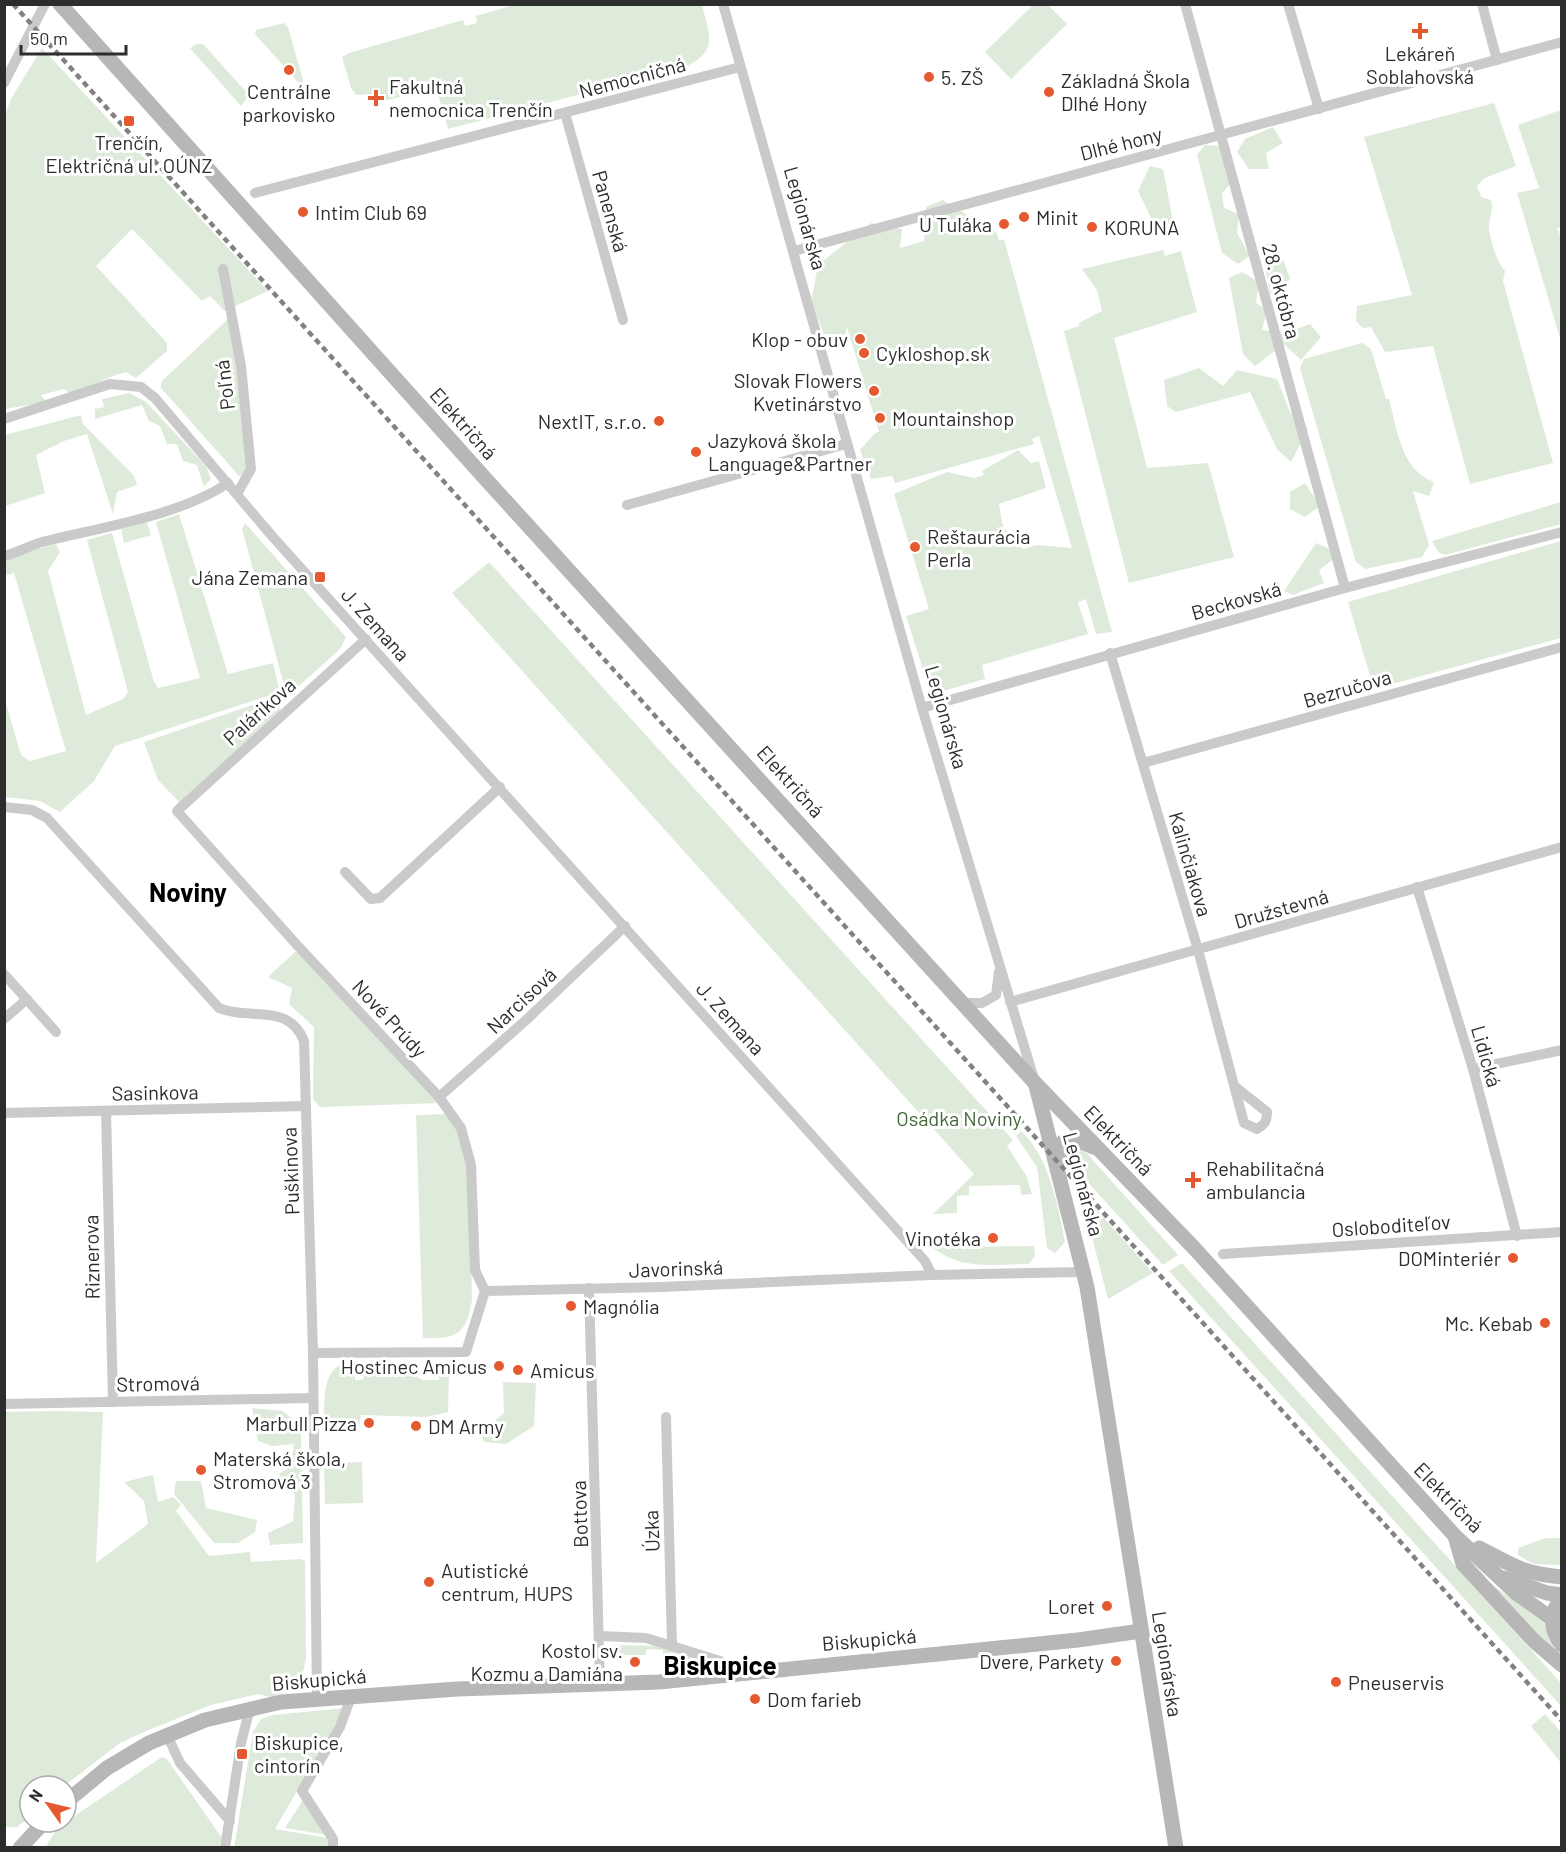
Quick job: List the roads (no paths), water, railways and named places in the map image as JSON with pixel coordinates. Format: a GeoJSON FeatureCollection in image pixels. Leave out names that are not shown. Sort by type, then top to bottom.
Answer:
{"type":"FeatureCollection","features":[{"type":"Feature","properties":{"kind":"main road","name":"Električná"},"geometry":{"type":"LineString","coordinates":[[60,4],[482,475],[965,1003],[1035,1083],[1195,1249],[1455,1536],[1502,1577],[1515,1593],[1552,1619]]}},
{"type":"Feature","properties":{"kind":"main road","name":"Legionárska"},"geometry":{"type":"LineString","coordinates":[[1035,1083],[1061,1175],[1084,1272],[1176,1848]]}},
{"type":"Feature","properties":{"kind":"main road"},"geometry":{"type":"LineString","coordinates":[[1061,1175],[1060,1148],[1062,1142],[1069,1139],[1079,1140],[1098,1149]]}},
{"type":"Feature","properties":{"kind":"main road"},"geometry":{"type":"LineString","coordinates":[[1455,1536],[1518,1570],[1530,1574],[1562,1577]]}},
{"type":"Feature","properties":{"kind":"main road"},"geometry":{"type":"LineString","coordinates":[[1455,1536],[1463,1563],[1527,1633],[1562,1665]]}},
{"type":"Feature","properties":{"kind":"main road","name":"Električná"},"geometry":{"type":"LineString","coordinates":[[1502,1577],[1562,1597]]}},
{"type":"Feature","properties":{"kind":"main road"},"geometry":{"type":"LineString","coordinates":[[1562,1597],[1552,1619],[1553,1629],[1562,1645]]}},
{"type":"Feature","properties":{"kind":"main road","name":"Biskupická"},"geometry":{"type":"LineString","coordinates":[[78,1792],[107,1768],[132,1752],[205,1720],[250,1708],[317,1699],[457,1689],[600,1685],[1078,1640],[1141,1631]]}},
{"type":"Feature","properties":{"kind":"main road"},"geometry":{"type":"LineString","coordinates":[[20,1848],[33,1834]]}},
{"type":"Feature","properties":{"kind":"street"},"geometry":{"type":"LineString","coordinates":[[4,83],[45,4]]}},
{"type":"Feature","properties":{"kind":"street","name":"Legionárska"},"geometry":{"type":"LineString","coordinates":[[723,4],[922,708],[1035,1083]]}},
{"type":"Feature","properties":{"kind":"street","name":"28. októbra"},"geometry":{"type":"LineString","coordinates":[[1185,4],[1345,588]]}},
{"type":"Feature","properties":{"kind":"street"},"geometry":{"type":"LineString","coordinates":[[1288,4],[1319,110]]}},
{"type":"Feature","properties":{"kind":"street"},"geometry":{"type":"LineString","coordinates":[[1482,4],[1497,60]]}},
{"type":"Feature","properties":{"kind":"street","name":"Dlhé hony"},"geometry":{"type":"LineString","coordinates":[[794,250],[1319,110],[1562,42]]}},
{"type":"Feature","properties":{"kind":"street","name":"Nemocničná"},"geometry":{"type":"LineString","coordinates":[[255,193],[740,67]]}},
{"type":"Feature","properties":{"kind":"street","name":"Panenská"},"geometry":{"type":"LineString","coordinates":[[565,113],[623,320]]}},
{"type":"Feature","properties":{"kind":"street","name":"Poľná"},"geometry":{"type":"LineString","coordinates":[[223,268],[241,366],[251,469],[237,494]]}},
{"type":"Feature","properties":{"kind":"street","name":"J. Zemana"},"geometry":{"type":"LineString","coordinates":[[4,419],[110,384],[141,387],[155,398],[366,639],[925,1261],[932,1275]]}},
{"type":"Feature","properties":{"kind":"street"},"geometry":{"type":"LineString","coordinates":[[627,505],[846,444]]}},
{"type":"Feature","properties":{"kind":"street"},"geometry":{"type":"LineString","coordinates":[[4,556],[36,544],[178,506],[211,494],[228,483]]}},
{"type":"Feature","properties":{"kind":"street","name":"Beckovská"},"geometry":{"type":"LineString","coordinates":[[922,708],[1345,588],[1562,532]]}},
{"type":"Feature","properties":{"kind":"street","name":"Palárikova"},"geometry":{"type":"LineString","coordinates":[[177,811],[366,639]]}},
{"type":"Feature","properties":{"kind":"street","name":"Bezručova"},"geometry":{"type":"LineString","coordinates":[[1143,763],[1562,647]]}},
{"type":"Feature","properties":{"kind":"street","name":"Kalinčiakova"},"geometry":{"type":"LineString","coordinates":[[1110,653],[1198,950],[1234,1086]]}},
{"type":"Feature","properties":{"kind":"street"},"geometry":{"type":"LineString","coordinates":[[345,872],[371,899],[380,898],[500,787]]}},
{"type":"Feature","properties":{"kind":"street","name":"Puškinova"},"geometry":{"type":"LineString","coordinates":[[4,807],[32,810],[47,818],[219,1008],[238,1014],[268,1013],[292,1023],[300,1032],[306,1052],[313,1353],[317,1699]]}},
{"type":"Feature","properties":{"kind":"street","name":"Nové Prúdy"},"geometry":{"type":"LineString","coordinates":[[177,811],[297,945],[439,1097],[461,1128],[468,1146],[476,1270],[485,1292]]}},
{"type":"Feature","properties":{"kind":"street","name":"Družstevná"},"geometry":{"type":"LineString","coordinates":[[1010,1002],[1562,847]]}},
{"type":"Feature","properties":{"kind":"street","name":"Lidická"},"geometry":{"type":"LineString","coordinates":[[1417,887],[1473,1069],[1517,1236]]}},
{"type":"Feature","properties":{"kind":"street","name":"Narcisová"},"geometry":{"type":"LineString","coordinates":[[439,1097],[525,1021],[625,926]]}},
{"type":"Feature","properties":{"kind":"street"},"geometry":{"type":"LineString","coordinates":[[965,1003],[982,1003],[996,995],[1000,966]]}},
{"type":"Feature","properties":{"kind":"street"},"geometry":{"type":"LineString","coordinates":[[4,974],[56,1032]]}},
{"type":"Feature","properties":{"kind":"street"},"geometry":{"type":"LineString","coordinates":[[4,1018],[27,999]]}},
{"type":"Feature","properties":{"kind":"street"},"geometry":{"type":"LineString","coordinates":[[1473,1069],[1562,1050]]}},
{"type":"Feature","properties":{"kind":"street","name":"Sasinkova"},"geometry":{"type":"LineString","coordinates":[[4,1113],[306,1106]]}},
{"type":"Feature","properties":{"kind":"street","name":"Riznerova"},"geometry":{"type":"LineString","coordinates":[[106,1111],[113,1402]]}},
{"type":"Feature","properties":{"kind":"street","name":"Osloboditeľov"},"geometry":{"type":"LineString","coordinates":[[1223,1254],[1562,1232]]}},
{"type":"Feature","properties":{"kind":"street","name":"Javorinská"},"geometry":{"type":"LineString","coordinates":[[485,1292],[932,1275],[1084,1272]]}},
{"type":"Feature","properties":{"kind":"street","name":"Bottova"},"geometry":{"type":"LineString","coordinates":[[589,1288],[600,1636]]}},
{"type":"Feature","properties":{"kind":"street"},"geometry":{"type":"LineString","coordinates":[[313,1353],[466,1352],[485,1292]]}},
{"type":"Feature","properties":{"kind":"street","name":"Stromová"},"geometry":{"type":"LineString","coordinates":[[4,1404],[313,1398]]}},
{"type":"Feature","properties":{"kind":"street","name":"Úzka"},"geometry":{"type":"LineString","coordinates":[[666,1417],[672,1644]]}},
{"type":"Feature","properties":{"kind":"street"},"geometry":{"type":"LineString","coordinates":[[600,1685],[600,1636],[646,1638],[672,1644],[720,1661],[725,1665],[728,1673]]}},
{"type":"Feature","properties":{"kind":"street"},"geometry":{"type":"LineString","coordinates":[[333,1848],[333,1839],[302,1791],[340,1727],[351,1697]]}},
{"type":"Feature","properties":{"kind":"street"},"geometry":{"type":"LineString","coordinates":[[225,1848],[241,1743],[250,1708]]}},
{"type":"Feature","properties":{"kind":"street"},"geometry":{"type":"LineString","coordinates":[[167,1735],[180,1763],[230,1821]]}},
{"type":"Feature","properties":{"kind":"railway"},"geometry":{"type":"LineString","coordinates":[[13,4],[1562,1721]]}},
{"type":"Feature","properties":{"kind":"place","name":"Lekáreň Soblahovská"},"geometry":{"type":"Point","coordinates":[1420,31]}},
{"type":"Feature","properties":{"kind":"place","name":"Centrálne parkovisko"},"geometry":{"type":"Point","coordinates":[289,70]}},
{"type":"Feature","properties":{"kind":"place","name":"5. ZŠ"},"geometry":{"type":"Point","coordinates":[929,77]}},
{"type":"Feature","properties":{"kind":"place","name":"Základná Škola Dlhé Hony"},"geometry":{"type":"Point","coordinates":[1049,92]}},
{"type":"Feature","properties":{"kind":"place","name":"Fakultná nemocnica Trenčín"},"geometry":{"type":"Point","coordinates":[376,98]}},
{"type":"Feature","properties":{"kind":"place","name":"Trenčín, Električná ul. OÚNZ"},"geometry":{"type":"Point","coordinates":[129,121]}},
{"type":"Feature","properties":{"kind":"place","name":"Intim Club 69"},"geometry":{"type":"Point","coordinates":[303,212]}},
{"type":"Feature","properties":{"kind":"place","name":"Minit"},"geometry":{"type":"Point","coordinates":[1024,217]}},
{"type":"Feature","properties":{"kind":"place","name":"U Tuláka"},"geometry":{"type":"Point","coordinates":[1004,224]}},
{"type":"Feature","properties":{"kind":"place","name":"KORUNA"},"geometry":{"type":"Point","coordinates":[1092,227]}},
{"type":"Feature","properties":{"kind":"place","name":"Klop - obuv"},"geometry":{"type":"Point","coordinates":[860,339]}},
{"type":"Feature","properties":{"kind":"place","name":"Cykloshop.sk"},"geometry":{"type":"Point","coordinates":[864,353]}},
{"type":"Feature","properties":{"kind":"place","name":"Slovak Flowers Kvetinárstvo"},"geometry":{"type":"Point","coordinates":[874,391]}},
{"type":"Feature","properties":{"kind":"place","name":"Mountainshop"},"geometry":{"type":"Point","coordinates":[880,418]}},
{"type":"Feature","properties":{"kind":"place","name":"NextIT, s.r.o."},"geometry":{"type":"Point","coordinates":[659,421]}},
{"type":"Feature","properties":{"kind":"place","name":"Jazyková škola Language&Partner"},"geometry":{"type":"Point","coordinates":[696,452]}},
{"type":"Feature","properties":{"kind":"place","name":"Reštaurácia Perla"},"geometry":{"type":"Point","coordinates":[915,547]}},
{"type":"Feature","properties":{"kind":"place","name":"Jána Zemana"},"geometry":{"type":"Point","coordinates":[320,577]}},
{"type":"Feature","properties":{"kind":"place","name":"Rehabilitačná ambulancia"},"geometry":{"type":"Point","coordinates":[1193,1180]}},
{"type":"Feature","properties":{"kind":"place","name":"Vinotéka"},"geometry":{"type":"Point","coordinates":[993,1238]}},
{"type":"Feature","properties":{"kind":"place","name":"DOMinteriér"},"geometry":{"type":"Point","coordinates":[1513,1258]}},
{"type":"Feature","properties":{"kind":"place","name":"Magnólia"},"geometry":{"type":"Point","coordinates":[571,1306]}},
{"type":"Feature","properties":{"kind":"place","name":"Mc. Kebab"},"geometry":{"type":"Point","coordinates":[1545,1323]}},
{"type":"Feature","properties":{"kind":"place","name":"Hostinec Amicus"},"geometry":{"type":"Point","coordinates":[499,1366]}},
{"type":"Feature","properties":{"kind":"place","name":"Amicus"},"geometry":{"type":"Point","coordinates":[518,1370]}},
{"type":"Feature","properties":{"kind":"place","name":"Marbull Pizza"},"geometry":{"type":"Point","coordinates":[369,1423]}},
{"type":"Feature","properties":{"kind":"place","name":"DM Army"},"geometry":{"type":"Point","coordinates":[416,1426]}},
{"type":"Feature","properties":{"kind":"place","name":"Materská škola, Stromová 3"},"geometry":{"type":"Point","coordinates":[201,1470]}},
{"type":"Feature","properties":{"kind":"place","name":"Autistické centrum, HUPS"},"geometry":{"type":"Point","coordinates":[429,1582]}},
{"type":"Feature","properties":{"kind":"place","name":"Loret"},"geometry":{"type":"Point","coordinates":[1107,1606]}},
{"type":"Feature","properties":{"kind":"place","name":"Dvere, Parkety"},"geometry":{"type":"Point","coordinates":[1116,1661]}},
{"type":"Feature","properties":{"kind":"place","name":"Kostol sv. Kozmu a Damiána"},"geometry":{"type":"Point","coordinates":[635,1662]}},
{"type":"Feature","properties":{"kind":"place","name":"Pneuservis"},"geometry":{"type":"Point","coordinates":[1336,1682]}},
{"type":"Feature","properties":{"kind":"place","name":"Dom farieb"},"geometry":{"type":"Point","coordinates":[755,1699]}},
{"type":"Feature","properties":{"kind":"place","name":"Biskupice, cintorín"},"geometry":{"type":"Point","coordinates":[242,1754]}},
{"type":"Feature","properties":{"kind":"district","name":"Noviny"},"geometry":{"type":"Point","coordinates":[188,891]}},
{"type":"Feature","properties":{"kind":"district","name":"Biskupice"},"geometry":{"type":"Point","coordinates":[720,1664]}},
{"type":"Feature","properties":{"kind":"park label","name":"Osádka Noviny"},"geometry":{"type":"Point","coordinates":[959,1118]}}]}
